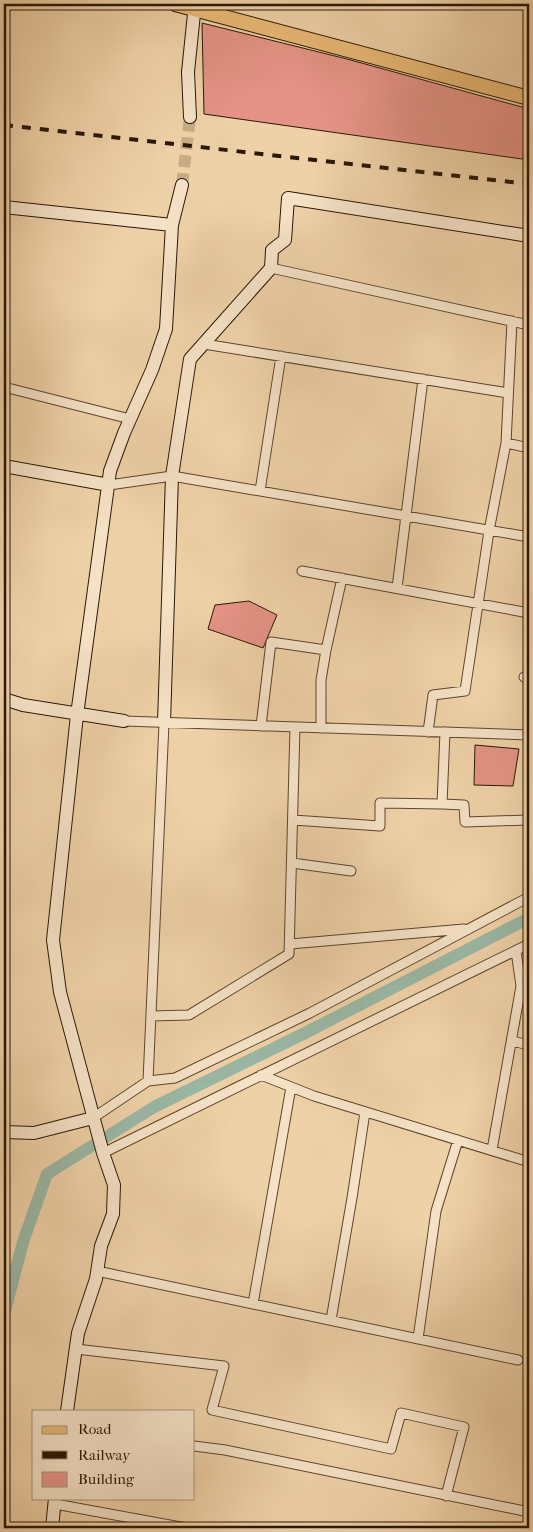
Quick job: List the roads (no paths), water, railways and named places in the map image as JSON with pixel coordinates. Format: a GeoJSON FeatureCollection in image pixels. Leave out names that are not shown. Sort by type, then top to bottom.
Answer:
{"type":"FeatureCollection","features":[{"type":"Feature","properties":{"kind":"main road"},"geometry":{"type":"LineString","coordinates":[[175,4],[195,6],[529,98]]}},
{"type":"Feature","properties":{"kind":"main road"},"geometry":{"type":"LineString","coordinates":[[190,117],[188,72],[195,6]]}},
{"type":"Feature","properties":{"kind":"main road"},"geometry":{"type":"LineString","coordinates":[[67,1410],[78,1333],[96,1279],[101,1246],[113,1214],[114,1185],[93,1118],[60,992],[54,940],[77,715],[110,471],[130,418],[152,370],[166,329],[172,225],[182,186]]}},
{"type":"Feature","properties":{"kind":"main road"},"geometry":{"type":"LineString","coordinates":[[164,723],[172,476],[190,359],[270,268],[272,250],[285,240],[288,198],[529,236]]}},
{"type":"Feature","properties":{"kind":"main road"},"geometry":{"type":"LineString","coordinates":[[4,207],[172,225]]}},
{"type":"Feature","properties":{"kind":"main road"},"geometry":{"type":"LineString","coordinates":[[4,466],[108,485]]}},
{"type":"Feature","properties":{"kind":"main road"},"geometry":{"type":"LineString","coordinates":[[4,699],[23,705],[77,715],[124,721]]}},
{"type":"Feature","properties":{"kind":"main road"},"geometry":{"type":"LineString","coordinates":[[4,1132],[34,1133],[93,1118]]}},
{"type":"Feature","properties":{"kind":"main road"},"geometry":{"type":"LineString","coordinates":[[52,1528],[55,1501]]}},
{"type":"Feature","properties":{"kind":"street"},"geometry":{"type":"LineString","coordinates":[[270,268],[529,325]]}},
{"type":"Feature","properties":{"kind":"street"},"geometry":{"type":"LineString","coordinates":[[428,732],[433,695],[465,691],[489,530],[506,443],[512,321]]}},
{"type":"Feature","properties":{"kind":"street"},"geometry":{"type":"LineString","coordinates":[[204,344],[508,393]]}},
{"type":"Feature","properties":{"kind":"street"},"geometry":{"type":"LineString","coordinates":[[260,492],[280,356]]}},
{"type":"Feature","properties":{"kind":"street"},"geometry":{"type":"LineString","coordinates":[[397,588],[423,379]]}},
{"type":"Feature","properties":{"kind":"street"},"geometry":{"type":"LineString","coordinates":[[4,387],[130,418]]}},
{"type":"Feature","properties":{"kind":"street"},"geometry":{"type":"LineString","coordinates":[[506,443],[529,448]]}},
{"type":"Feature","properties":{"kind":"street"},"geometry":{"type":"LineString","coordinates":[[108,485],[172,476],[529,537]]}},
{"type":"Feature","properties":{"kind":"street"},"geometry":{"type":"LineString","coordinates":[[302,570],[529,613]]}},
{"type":"Feature","properties":{"kind":"street"},"geometry":{"type":"LineString","coordinates":[[321,728],[321,680],[342,578]]}},
{"type":"Feature","properties":{"kind":"street"},"geometry":{"type":"LineString","coordinates":[[261,726],[272,642],[326,650]]}},
{"type":"Feature","properties":{"kind":"street"},"geometry":{"type":"LineString","coordinates":[[124,721],[529,735]]}},
{"type":"Feature","properties":{"kind":"street"},"geometry":{"type":"LineString","coordinates":[[148,1081],[164,723]]}},
{"type":"Feature","properties":{"kind":"street"},"geometry":{"type":"LineString","coordinates":[[151,1016],[189,1015],[289,954],[295,727]]}},
{"type":"Feature","properties":{"kind":"street"},"geometry":{"type":"LineString","coordinates":[[442,804],[445,732]]}},
{"type":"Feature","properties":{"kind":"street"},"geometry":{"type":"LineString","coordinates":[[293,820],[380,826],[380,803],[464,805],[465,822],[529,820]]}},
{"type":"Feature","properties":{"kind":"street"},"geometry":{"type":"LineString","coordinates":[[292,863],[351,870]]}},
{"type":"Feature","properties":{"kind":"street"},"geometry":{"type":"LineString","coordinates":[[93,1118],[148,1081],[175,1078],[184,1074],[310,1012],[529,897]]}},
{"type":"Feature","properties":{"kind":"street"},"geometry":{"type":"LineString","coordinates":[[290,944],[468,929]]}},
{"type":"Feature","properties":{"kind":"street"},"geometry":{"type":"LineString","coordinates":[[103,1153],[529,944]]}},
{"type":"Feature","properties":{"kind":"street"},"geometry":{"type":"LineString","coordinates":[[492,1150],[520,986],[516,951]]}},
{"type":"Feature","properties":{"kind":"street"},"geometry":{"type":"LineString","coordinates":[[512,1040],[529,1045]]}},
{"type":"Feature","properties":{"kind":"street"},"geometry":{"type":"LineString","coordinates":[[262,1075],[314,1096],[529,1162]]}},
{"type":"Feature","properties":{"kind":"street"},"geometry":{"type":"LineString","coordinates":[[253,1304],[291,1087]]}},
{"type":"Feature","properties":{"kind":"street"},"geometry":{"type":"LineString","coordinates":[[331,1320],[365,1112]]}},
{"type":"Feature","properties":{"kind":"street"},"geometry":{"type":"LineString","coordinates":[[418,1339],[436,1212],[458,1140]]}},
{"type":"Feature","properties":{"kind":"street"},"geometry":{"type":"LineString","coordinates":[[97,1271],[518,1360]]}},
{"type":"Feature","properties":{"kind":"street"},"geometry":{"type":"LineString","coordinates":[[76,1348],[224,1366],[212,1410],[391,1449],[401,1413],[464,1426],[446,1496]]}},
{"type":"Feature","properties":{"kind":"street"},"geometry":{"type":"LineString","coordinates":[[195,1446],[225,1450],[529,1512]]}},
{"type":"Feature","properties":{"kind":"street"},"geometry":{"type":"LineString","coordinates":[[55,1501],[181,1528]]}},
{"type":"Feature","properties":{"kind":"waterway"},"geometry":{"type":"LineString","coordinates":[[4,1315],[23,1242],[47,1174],[154,1107],[305,1033],[529,918]]}},
{"type":"Feature","properties":{"kind":"tunnel"},"geometry":{"type":"LineString","coordinates":[[182,185],[190,117]]}},
{"type":"Feature","properties":{"kind":"railway"},"geometry":{"type":"LineString","coordinates":[[4,125],[529,184]]}}]}
